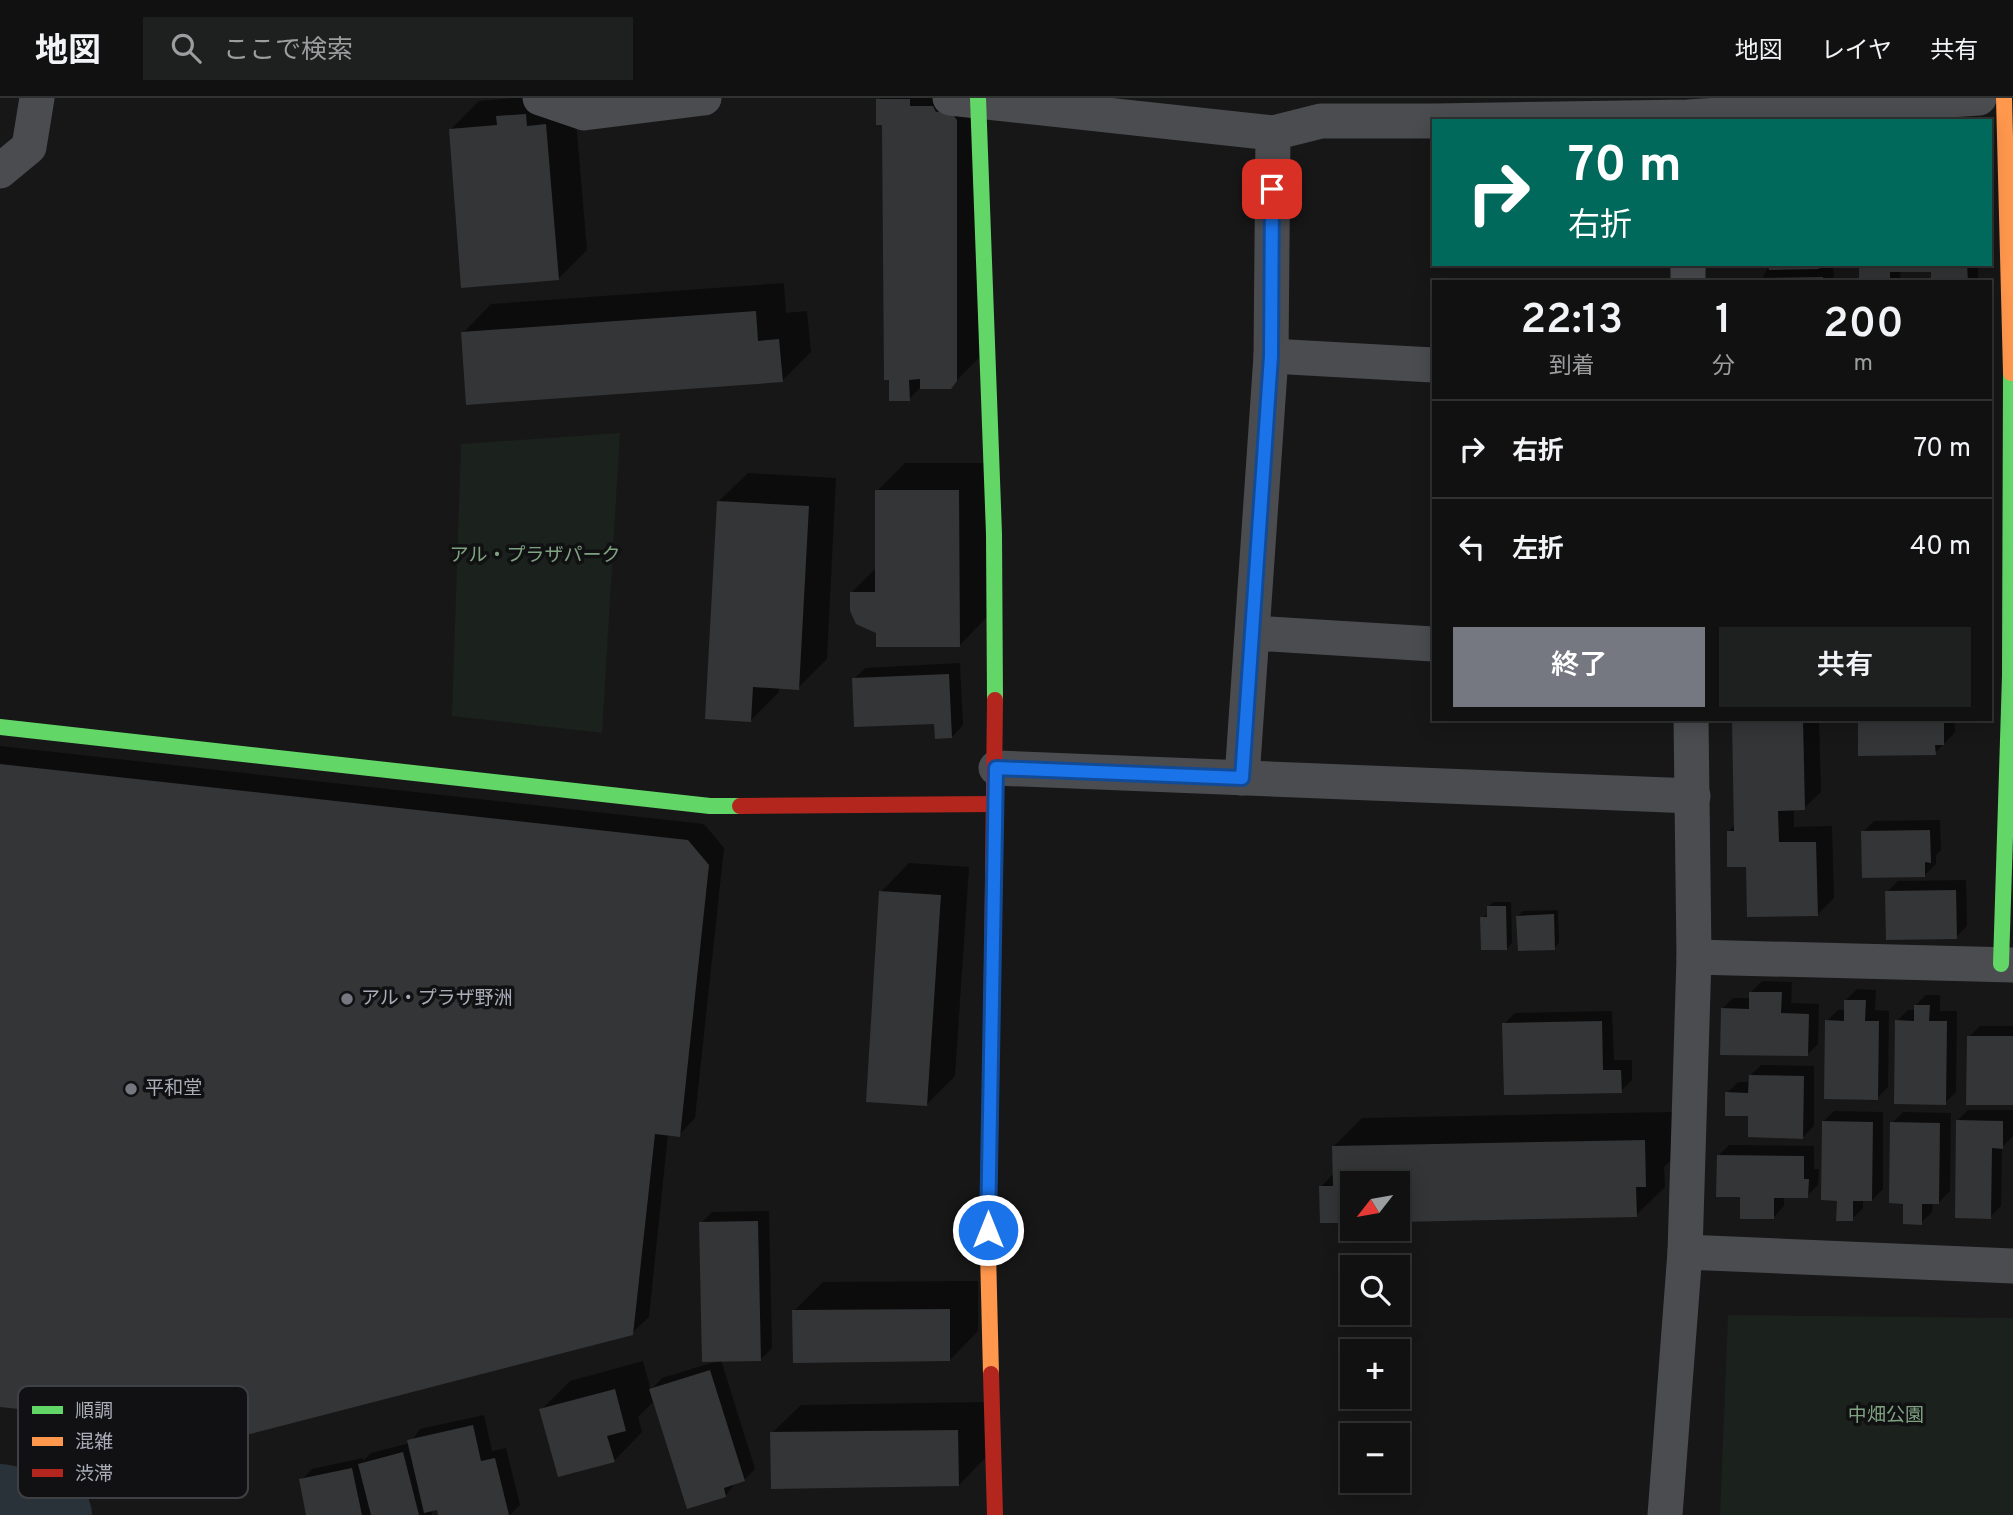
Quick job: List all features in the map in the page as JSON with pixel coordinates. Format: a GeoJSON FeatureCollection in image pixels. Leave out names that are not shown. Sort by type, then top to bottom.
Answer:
{"type":"FeatureCollection","features":[{"type":"Feature","properties":{"kind":"street"},"geometry":{"type":"LineString","coordinates":[[0,171],[29,147],[37,98]]}},
{"type":"Feature","properties":{"kind":"street"},"geometry":{"type":"LineString","coordinates":[[540,98],[584,113],[704,98]]}},
{"type":"Feature","properties":{"kind":"street"},"geometry":{"type":"LineString","coordinates":[[1560,119],[1562,98]]}},
{"type":"Feature","properties":{"kind":"street"},"geometry":{"type":"LineString","coordinates":[[1688,119],[1979,98]]}},
{"type":"Feature","properties":{"kind":"street"},"geometry":{"type":"LineString","coordinates":[[1694,957],[2007,964],[2012,676],[2012,394],[2004,98]]}},
{"type":"Feature","properties":{"kind":"street"},"geometry":{"type":"LineString","coordinates":[[995,1515],[988,1252],[993,804],[996,768],[994,534],[969,100],[1273,133],[1322,110],[1432,121]]}},
{"type":"Feature","properties":{"kind":"street"},"geometry":{"type":"LineString","coordinates":[[1242,778],[1271,356],[1273,133]]}},
{"type":"Feature","properties":{"kind":"street"},"geometry":{"type":"LineString","coordinates":[[1271,356],[1432,365]]}},
{"type":"Feature","properties":{"kind":"street"},"geometry":{"type":"LineString","coordinates":[[1253,633],[1432,645]]}},
{"type":"Feature","properties":{"kind":"street"},"geometry":{"type":"LineString","coordinates":[[1665,1515],[1685,1252],[1694,957],[1691,721]]}},
{"type":"Feature","properties":{"kind":"street"},"geometry":{"type":"LineString","coordinates":[[0,727],[710,806],[993,804]]}},
{"type":"Feature","properties":{"kind":"street"},"geometry":{"type":"LineString","coordinates":[[996,768],[1693,796]]}},
{"type":"Feature","properties":{"kind":"street"},"geometry":{"type":"LineString","coordinates":[[1685,1252],[2013,1266]]}},
{"type":"Feature","properties":{"kind":"green space","name":"アル・プラザパーク"},"geometry":{"type":"Polygon","coordinates":[[[620,433],[602,733],[452,716],[461,444],[620,433]]]}},
{"type":"Feature","properties":{"kind":"green space","name":"中畑公園"},"geometry":{"type":"Polygon","coordinates":[[[1728,1315],[2013,1318],[2013,1515],[1720,1515],[1728,1315]]]}},
{"type":"Feature","properties":{"kind":"building"},"geometry":{"type":"Polygon","coordinates":[[[876,99],[910,99],[910,106],[933,106],[936,112],[949,110],[957,120],[957,381],[951,389],[920,389],[920,379],[909,380],[910,401],[889,401],[889,380],[884,380],[882,125],[876,125],[876,99]]]}},
{"type":"Feature","properties":{"kind":"building"},"geometry":{"type":"Polygon","coordinates":[[[526,114],[527,126],[546,124],[559,280],[461,288],[449,129],[497,125],[496,116],[526,114]]]}},
{"type":"Feature","properties":{"kind":"building"},"geometry":{"type":"Polygon","coordinates":[[[1768,266],[1820,266],[1819,269],[1769,270],[1768,266]]]}},
{"type":"Feature","properties":{"kind":"building"},"geometry":{"type":"Polygon","coordinates":[[[1859,266],[1967,266],[1968,280],[1931,280],[1931,272],[1890,272],[1890,280],[1859,280],[1859,266]]]}},
{"type":"Feature","properties":{"kind":"building"},"geometry":{"type":"Polygon","coordinates":[[[1823,277],[1823,280],[1758,280],[1823,277]]]}},
{"type":"Feature","properties":{"kind":"building"},"geometry":{"type":"Polygon","coordinates":[[[756,311],[758,341],[779,339],[783,382],[466,405],[461,332],[756,311]]]}},
{"type":"Feature","properties":{"kind":"building"},"geometry":{"type":"Polygon","coordinates":[[[875,490],[959,490],[960,647],[876,647],[876,633],[856,624],[850,611],[850,592],[875,592],[875,490]]]}},
{"type":"Feature","properties":{"kind":"building"},"geometry":{"type":"Polygon","coordinates":[[[717,501],[809,506],[799,690],[753,687],[751,722],[705,719],[717,501]]]}},
{"type":"Feature","properties":{"kind":"building"},"geometry":{"type":"Polygon","coordinates":[[[949,674],[952,738],[935,739],[934,724],[854,727],[852,678],[949,674]]]}},
{"type":"Feature","properties":{"kind":"building"},"geometry":{"type":"Polygon","coordinates":[[[1732,721],[1803,721],[1805,810],[1778,811],[1779,842],[1816,842],[1818,916],[1747,917],[1746,867],[1727,867],[1727,831],[1734,831],[1732,721]]]}},
{"type":"Feature","properties":{"kind":"building"},"geometry":{"type":"Polygon","coordinates":[[[1858,721],[1944,721],[1944,745],[1935,745],[1936,755],[1858,756],[1858,721]]]}},
{"type":"Feature","properties":{"kind":"building","name":"アル・プラザ野洲"},"geometry":{"type":"Polygon","coordinates":[[[0,764],[688,840],[709,865],[680,1137],[655,1134],[633,1335],[250,1434],[248,1386],[18,1386],[18,1409],[0,1407],[0,764]]]}},
{"type":"Feature","properties":{"kind":"building"},"geometry":{"type":"Polygon","coordinates":[[[1930,830],[1931,863],[1925,862],[1925,877],[1862,878],[1861,831],[1930,830]]]}},
{"type":"Feature","properties":{"kind":"building"},"geometry":{"type":"Polygon","coordinates":[[[1956,890],[1957,939],[1886,940],[1885,891],[1956,890]]]}},
{"type":"Feature","properties":{"kind":"building"},"geometry":{"type":"Polygon","coordinates":[[[879,891],[941,895],[927,1106],[866,1102],[879,891]]]}},
{"type":"Feature","properties":{"kind":"building"},"geometry":{"type":"Polygon","coordinates":[[[1487,906],[1506,906],[1507,950],[1481,950],[1480,917],[1487,917],[1487,906]]]}},
{"type":"Feature","properties":{"kind":"building"},"geometry":{"type":"Polygon","coordinates":[[[1554,914],[1555,950],[1518,951],[1516,916],[1554,914]]]}},
{"type":"Feature","properties":{"kind":"building"},"geometry":{"type":"Polygon","coordinates":[[[1749,992],[1782,992],[1781,1013],[1809,1014],[1808,1056],[1720,1055],[1721,1008],[1749,1009],[1749,992]]]}},
{"type":"Feature","properties":{"kind":"building"},"geometry":{"type":"Polygon","coordinates":[[[1844,1000],[1866,1000],[1865,1021],[1879,1021],[1878,1100],[1824,1099],[1825,1020],[1844,1021],[1844,1000]]]}},
{"type":"Feature","properties":{"kind":"building"},"geometry":{"type":"Polygon","coordinates":[[[1914,1005],[1930,1005],[1929,1021],[1947,1021],[1946,1105],[1894,1104],[1895,1020],[1914,1021],[1914,1005]]]}},
{"type":"Feature","properties":{"kind":"building"},"geometry":{"type":"Polygon","coordinates":[[[1602,1021],[1603,1070],[1621,1070],[1622,1093],[1504,1095],[1502,1023],[1602,1021]]]}},
{"type":"Feature","properties":{"kind":"building"},"geometry":{"type":"Polygon","coordinates":[[[1967,1036],[2013,1036],[2013,1105],[1966,1105],[1967,1036]]]}},
{"type":"Feature","properties":{"kind":"building"},"geometry":{"type":"Polygon","coordinates":[[[1749,1075],[1804,1076],[1803,1139],[1748,1137],[1748,1116],[1725,1116],[1725,1092],[1748,1093],[1749,1075]]]}},
{"type":"Feature","properties":{"kind":"building"},"geometry":{"type":"Polygon","coordinates":[[[1956,1120],[2003,1121],[2003,1149],[1992,1148],[1991,1219],[1955,1218],[1956,1120]]]}},
{"type":"Feature","properties":{"kind":"building"},"geometry":{"type":"Polygon","coordinates":[[[1822,1121],[1873,1122],[1872,1201],[1853,1201],[1853,1221],[1836,1221],[1837,1201],[1821,1200],[1822,1121]]]}},
{"type":"Feature","properties":{"kind":"building"},"geometry":{"type":"Polygon","coordinates":[[[1890,1122],[1940,1123],[1939,1204],[1922,1204],[1922,1225],[1903,1224],[1903,1204],[1889,1203],[1890,1122]]]}},
{"type":"Feature","properties":{"kind":"building"},"geometry":{"type":"Polygon","coordinates":[[[1645,1140],[1646,1187],[1636,1187],[1637,1217],[1410,1222],[1410,1171],[1340,1171],[1340,1223],[1320,1223],[1319,1186],[1333,1186],[1332,1146],[1645,1140]]]}},
{"type":"Feature","properties":{"kind":"building"},"geometry":{"type":"Polygon","coordinates":[[[1717,1155],[1804,1156],[1804,1179],[1809,1179],[1808,1198],[1774,1198],[1774,1219],[1740,1219],[1740,1197],[1716,1197],[1717,1155]]]}},
{"type":"Feature","properties":{"kind":"building"},"geometry":{"type":"Polygon","coordinates":[[[758,1221],[761,1361],[702,1362],[699,1222],[758,1221]]]}},
{"type":"Feature","properties":{"kind":"building"},"geometry":{"type":"Polygon","coordinates":[[[950,1309],[950,1361],[793,1363],[792,1310],[950,1309]]]}},
{"type":"Feature","properties":{"kind":"building"},"geometry":{"type":"Polygon","coordinates":[[[710,1370],[745,1481],[724,1488],[726,1497],[687,1509],[649,1389],[710,1370]]]}},
{"type":"Feature","properties":{"kind":"building"},"geometry":{"type":"Polygon","coordinates":[[[615,1389],[626,1431],[607,1436],[615,1462],[558,1477],[539,1409],[615,1389]]]}},
{"type":"Feature","properties":{"kind":"building"},"geometry":{"type":"Polygon","coordinates":[[[473,1425],[481,1461],[495,1458],[509,1515],[438,1515],[437,1510],[424,1513],[407,1440],[473,1425]]]}},
{"type":"Feature","properties":{"kind":"building"},"geometry":{"type":"Polygon","coordinates":[[[958,1430],[959,1486],[771,1489],[770,1432],[958,1430]]]}},
{"type":"Feature","properties":{"kind":"building"},"geometry":{"type":"Polygon","coordinates":[[[403,1452],[419,1515],[371,1515],[358,1464],[403,1452]]]}},
{"type":"Feature","properties":{"kind":"building"},"geometry":{"type":"Polygon","coordinates":[[[352,1468],[362,1515],[306,1515],[299,1479],[352,1468]]]}},
{"type":"Feature","properties":{"kind":"waterway"},"geometry":{"type":"LineString","coordinates":[[0,1504],[52,1515]]}},
{"type":"Feature","properties":{"kind":"traffic: fast"},"geometry":{"type":"LineString","coordinates":[[978,98],[994,534],[995,700]]}},
{"type":"Feature","properties":{"kind":"traffic: fast"},"geometry":{"type":"LineString","coordinates":[[2001,964],[2010,676],[2011,373]]}},
{"type":"Feature","properties":{"kind":"traffic: fast"},"geometry":{"type":"LineString","coordinates":[[0,727],[710,806],[740,806]]}},
{"type":"Feature","properties":{"kind":"traffic: slow"},"geometry":{"type":"LineString","coordinates":[[2004,98],[2011,373]]}},
{"type":"Feature","properties":{"kind":"traffic: slow"},"geometry":{"type":"LineString","coordinates":[[991,1052],[988,1252],[991,1374]]}},
{"type":"Feature","properties":{"kind":"traffic: jam"},"geometry":{"type":"LineString","coordinates":[[991,1052],[995,700]]}},
{"type":"Feature","properties":{"kind":"traffic: jam"},"geometry":{"type":"LineString","coordinates":[[740,806],[994,804]]}},
{"type":"Feature","properties":{"kind":"traffic: jam"},"geometry":{"type":"LineString","coordinates":[[991,1374],[995,1515]]}},
{"type":"Feature","properties":{"kind":"place","name":"アル・プラザ野洲"},"geometry":{"type":"Point","coordinates":[347,999]}},
{"type":"Feature","properties":{"kind":"place","name":"平和堂"},"geometry":{"type":"Point","coordinates":[131,1089]}},
{"type":"Feature","properties":{"kind":"route"},"geometry":{"type":"LineString","coordinates":[[988,1230],[993,804],[996,768],[1242,778],[1271,356],[1272,189]]}}]}
